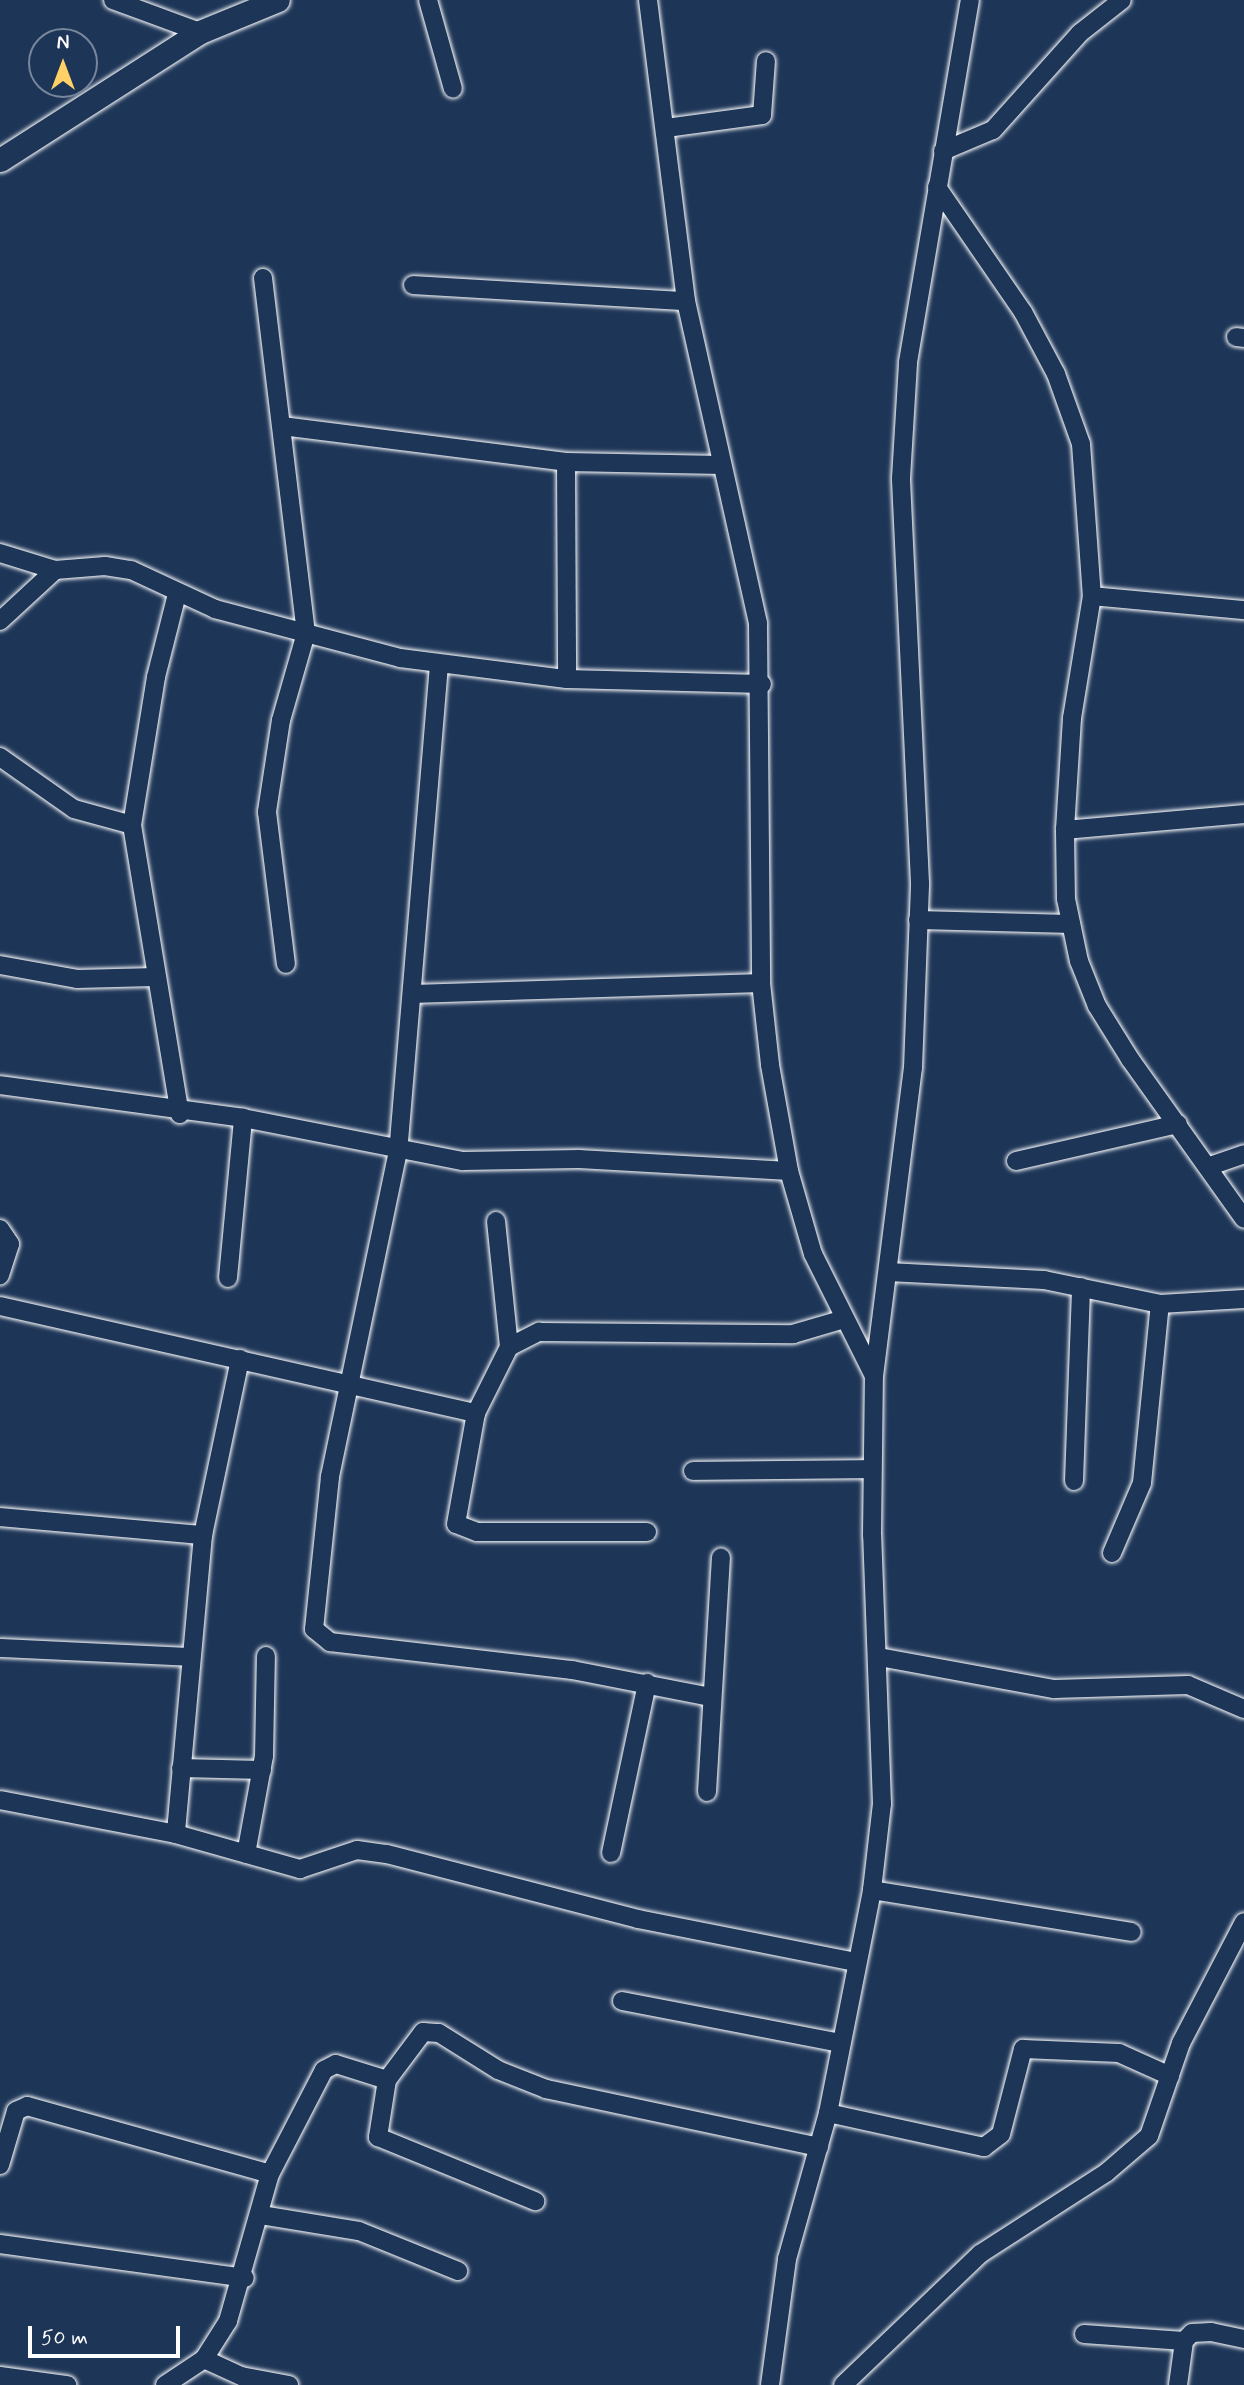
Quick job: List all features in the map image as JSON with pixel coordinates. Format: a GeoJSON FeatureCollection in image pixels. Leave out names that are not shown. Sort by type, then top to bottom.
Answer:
{"type":"FeatureCollection","features":[{"type":"Feature","properties":{"kind":"main road"},"geometry":{"type":"LineString","coordinates":[[0,160],[200,32],[278,0]]}},
{"type":"Feature","properties":{"kind":"street"},"geometry":{"type":"LineString","coordinates":[[113,0],[200,32]]}},
{"type":"Feature","properties":{"kind":"street"},"geometry":{"type":"LineString","coordinates":[[428,0],[453,89]]}},
{"type":"Feature","properties":{"kind":"street"},"geometry":{"type":"LineString","coordinates":[[648,0],[686,301],[722,465],[746,553],[762,684],[761,983],[789,1171],[813,1254],[874,1376]]}},
{"type":"Feature","properties":{"kind":"street"},"geometry":{"type":"LineString","coordinates":[[770,2385],[787,2259],[828,2113],[855,1962],[872,1890],[882,1804],[871,1469],[874,1376],[913,1068],[918,920],[901,478],[908,362],[970,0]]}},
{"type":"Feature","properties":{"kind":"street"},"geometry":{"type":"LineString","coordinates":[[943,151],[993,131],[1080,33],[1122,0]]}},
{"type":"Feature","properties":{"kind":"street"},"geometry":{"type":"LineString","coordinates":[[666,128],[762,115],[766,61]]}},
{"type":"Feature","properties":{"kind":"street"},"geometry":{"type":"LineString","coordinates":[[936,187],[1023,312],[1056,374],[1081,444],[1092,597],[1072,718],[1065,830],[1072,924],[1097,1006],[1210,1166],[1244,1219]]}},
{"type":"Feature","properties":{"kind":"street"},"geometry":{"type":"LineString","coordinates":[[263,278],[306,633],[281,720],[267,811],[286,964]]}},
{"type":"Feature","properties":{"kind":"street"},"geometry":{"type":"LineString","coordinates":[[413,285],[686,301]]}},
{"type":"Feature","properties":{"kind":"street"},"geometry":{"type":"LineString","coordinates":[[282,426],[566,462],[722,465]]}},
{"type":"Feature","properties":{"kind":"street"},"geometry":{"type":"LineString","coordinates":[[566,462],[567,679]]}},
{"type":"Feature","properties":{"kind":"street"},"geometry":{"type":"LineString","coordinates":[[0,553],[55,570]]}},
{"type":"Feature","properties":{"kind":"street"},"geometry":{"type":"LineString","coordinates":[[0,621],[55,570],[74,564],[131,570],[177,594],[306,633],[439,665],[567,679],[762,684]]}},
{"type":"Feature","properties":{"kind":"street"},"geometry":{"type":"LineString","coordinates":[[177,594],[156,677],[132,825],[155,977],[180,1114]]}},
{"type":"Feature","properties":{"kind":"street"},"geometry":{"type":"LineString","coordinates":[[1092,597],[1244,610]]}},
{"type":"Feature","properties":{"kind":"street"},"geometry":{"type":"LineString","coordinates":[[439,665],[398,1151],[321,1540],[314,1618],[320,1638],[647,1683],[711,1697]]}},
{"type":"Feature","properties":{"kind":"street"},"geometry":{"type":"LineString","coordinates":[[0,757],[74,809],[132,825]]}},
{"type":"Feature","properties":{"kind":"street"},"geometry":{"type":"LineString","coordinates":[[1065,830],[1244,814]]}},
{"type":"Feature","properties":{"kind":"street"},"geometry":{"type":"LineString","coordinates":[[918,920],[1072,924]]}},
{"type":"Feature","properties":{"kind":"street"},"geometry":{"type":"LineString","coordinates":[[0,965],[77,979],[155,977]]}},
{"type":"Feature","properties":{"kind":"street"},"geometry":{"type":"LineString","coordinates":[[413,994],[761,983]]}},
{"type":"Feature","properties":{"kind":"street"},"geometry":{"type":"LineString","coordinates":[[0,1085],[180,1114],[243,1118],[398,1151],[463,1161],[593,1159],[789,1171]]}},
{"type":"Feature","properties":{"kind":"street"},"geometry":{"type":"LineString","coordinates":[[228,1278],[243,1118]]}},
{"type":"Feature","properties":{"kind":"street"},"geometry":{"type":"LineString","coordinates":[[1016,1161],[1178,1124]]}},
{"type":"Feature","properties":{"kind":"street"},"geometry":{"type":"LineString","coordinates":[[1210,1166],[1244,1154]]}},
{"type":"Feature","properties":{"kind":"street"},"geometry":{"type":"LineString","coordinates":[[496,1221],[509,1348],[476,1413],[456,1524],[477,1532],[647,1532]]}},
{"type":"Feature","properties":{"kind":"street"},"geometry":{"type":"LineString","coordinates":[[0,1229],[10,1244],[0,1275]]}},
{"type":"Feature","properties":{"kind":"street"},"geometry":{"type":"LineString","coordinates":[[888,1272],[1081,1287],[1160,1304],[1244,1299]]}},
{"type":"Feature","properties":{"kind":"street"},"geometry":{"type":"LineString","coordinates":[[1074,1482],[1081,1287]]}},
{"type":"Feature","properties":{"kind":"street"},"geometry":{"type":"LineString","coordinates":[[1112,1553],[1142,1482],[1160,1304]]}},
{"type":"Feature","properties":{"kind":"street"},"geometry":{"type":"LineString","coordinates":[[0,1306],[476,1413]]}},
{"type":"Feature","properties":{"kind":"street"},"geometry":{"type":"LineString","coordinates":[[509,1348],[539,1332],[793,1334],[844,1319]]}},
{"type":"Feature","properties":{"kind":"street"},"geometry":{"type":"LineString","coordinates":[[176,1834],[203,1535],[240,1359]]}},
{"type":"Feature","properties":{"kind":"street"},"geometry":{"type":"LineString","coordinates":[[693,1471],[871,1469]]}},
{"type":"Feature","properties":{"kind":"street"},"geometry":{"type":"LineString","coordinates":[[0,1517],[203,1535]]}},
{"type":"Feature","properties":{"kind":"street"},"geometry":{"type":"LineString","coordinates":[[706,1792],[721,1557]]}},
{"type":"Feature","properties":{"kind":"street"},"geometry":{"type":"LineString","coordinates":[[0,1648],[190,1657]]}},
{"type":"Feature","properties":{"kind":"street"},"geometry":{"type":"LineString","coordinates":[[246,1854],[262,1770],[266,1656]]}},
{"type":"Feature","properties":{"kind":"street"},"geometry":{"type":"LineString","coordinates":[[879,1657],[1054,1689],[1188,1685],[1244,1709]]}},
{"type":"Feature","properties":{"kind":"street"},"geometry":{"type":"LineString","coordinates":[[611,1853],[647,1683]]}},
{"type":"Feature","properties":{"kind":"street"},"geometry":{"type":"LineString","coordinates":[[181,1768],[262,1770]]}},
{"type":"Feature","properties":{"kind":"street"},"geometry":{"type":"LineString","coordinates":[[0,1800],[176,1834],[300,1869],[358,1850],[387,1854],[638,1919],[855,1962]]}},
{"type":"Feature","properties":{"kind":"street"},"geometry":{"type":"LineString","coordinates":[[872,1890],[1132,1932]]}},
{"type":"Feature","properties":{"kind":"street"},"geometry":{"type":"LineString","coordinates":[[843,2385],[980,2254],[1135,2151],[1158,2117],[1170,2076],[1199,2002],[1244,1922]]}},
{"type":"Feature","properties":{"kind":"street"},"geometry":{"type":"LineString","coordinates":[[622,2001],[841,2043]]}},
{"type":"Feature","properties":{"kind":"street"},"geometry":{"type":"LineString","coordinates":[[536,2201],[378,2137],[387,2080],[417,2036],[431,2031],[546,2089],[819,2147]]}},
{"type":"Feature","properties":{"kind":"street"},"geometry":{"type":"LineString","coordinates":[[828,2113],[984,2147],[1001,2134],[1023,2049],[1119,2053],[1170,2076]]}},
{"type":"Feature","properties":{"kind":"street"},"geometry":{"type":"LineString","coordinates":[[165,2385],[204,2359],[245,2278],[270,2174],[324,2070],[336,2064],[387,2080]]}},
{"type":"Feature","properties":{"kind":"street"},"geometry":{"type":"LineString","coordinates":[[0,2165],[6,2118],[27,2106],[270,2174]]}},
{"type":"Feature","properties":{"kind":"street"},"geometry":{"type":"LineString","coordinates":[[261,2215],[359,2231],[458,2271]]}},
{"type":"Feature","properties":{"kind":"street"},"geometry":{"type":"LineString","coordinates":[[0,2244],[245,2278]]}},
{"type":"Feature","properties":{"kind":"street"},"geometry":{"type":"LineString","coordinates":[[1084,2334],[1184,2341],[1201,2332],[1244,2339]]}},
{"type":"Feature","properties":{"kind":"street"},"geometry":{"type":"LineString","coordinates":[[1178,2385],[1184,2341]]}},
{"type":"Feature","properties":{"kind":"street"},"geometry":{"type":"LineString","coordinates":[[204,2359],[241,2376],[289,2385]]}},
{"type":"Feature","properties":{"kind":"street"},"geometry":{"type":"LineString","coordinates":[[0,2376],[67,2385]]}}]}
